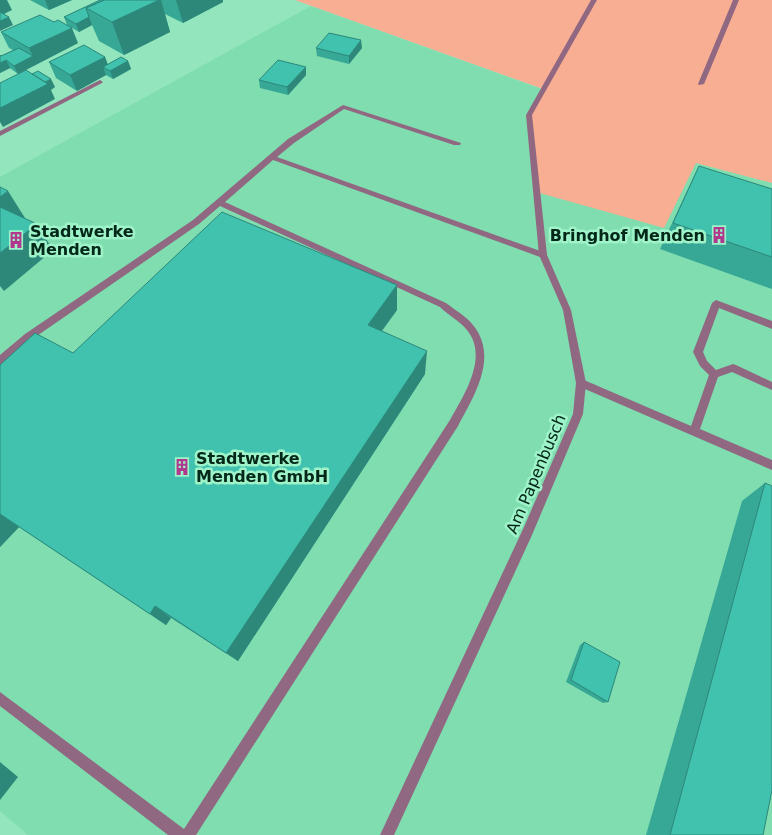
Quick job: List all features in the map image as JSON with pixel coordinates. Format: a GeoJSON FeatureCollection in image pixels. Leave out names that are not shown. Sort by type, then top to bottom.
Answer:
{"type":"FeatureCollection","features":[{"type":"Feature","properties":{"kind":"street","name":"Am Papenbusch"},"geometry":{"type":"LineString","coordinates":[[388,835],[528,531],[578,414],[581,383],[566,310],[543,254],[529,115],[594,0]]}},
{"type":"Feature","properties":{"kind":"street"},"geometry":{"type":"LineString","coordinates":[[701,84],[736,0]]}},
{"type":"Feature","properties":{"kind":"street"},"geometry":{"type":"LineString","coordinates":[[0,134],[100,82]]}},
{"type":"Feature","properties":{"kind":"street"},"geometry":{"type":"LineString","coordinates":[[0,361],[28,336],[196,222],[291,141],[343,107],[458,143]]}},
{"type":"Feature","properties":{"kind":"street"},"geometry":{"type":"LineString","coordinates":[[271,157],[543,254]]}},
{"type":"Feature","properties":{"kind":"street"},"geometry":{"type":"LineString","coordinates":[[188,835],[454,423],[475,384],[482,350],[470,327],[443,305],[219,202]]}},
{"type":"Feature","properties":{"kind":"street"},"geometry":{"type":"LineString","coordinates":[[714,374],[703,363],[698,352],[716,303],[772,324]]}},
{"type":"Feature","properties":{"kind":"street"},"geometry":{"type":"LineString","coordinates":[[714,374],[732,368],[772,386]]}},
{"type":"Feature","properties":{"kind":"street"},"geometry":{"type":"LineString","coordinates":[[694,431],[714,374]]}},
{"type":"Feature","properties":{"kind":"street"},"geometry":{"type":"LineString","coordinates":[[581,383],[772,465]]}},
{"type":"Feature","properties":{"kind":"street"},"geometry":{"type":"LineString","coordinates":[[0,698],[180,835]]}},
{"type":"Feature","properties":{"kind":"shaded area"},"geometry":{"type":"Polygon","coordinates":[[[295,0],[772,0],[772,183],[696,163],[664,228],[536,192],[529,115],[543,89],[295,0]]]}},
{"type":"Feature","properties":{"kind":"shaded area"},"geometry":{"type":"Polygon","coordinates":[[[311,6],[544,90],[696,163],[772,183],[772,835],[28,835],[0,811],[0,177],[311,6]]]}},
{"type":"Feature","properties":{"kind":"building"},"geometry":{"type":"Polygon","coordinates":[[[100,0],[104,0],[86,8],[89,17],[76,24],[64,17],[100,0]]]}},
{"type":"Feature","properties":{"kind":"building"},"geometry":{"type":"Polygon","coordinates":[[[104,0],[159,0],[112,22],[86,8],[104,0]]]}},
{"type":"Feature","properties":{"kind":"building"},"geometry":{"type":"Polygon","coordinates":[[[0,12],[9,17],[0,21],[0,12]]]}},
{"type":"Feature","properties":{"kind":"building"},"geometry":{"type":"Polygon","coordinates":[[[40,15],[54,22],[58,20],[72,28],[29,48],[1,32],[40,15]]]}},
{"type":"Feature","properties":{"kind":"building"},"geometry":{"type":"Polygon","coordinates":[[[329,33],[361,40],[349,56],[316,48],[329,33]]]}},
{"type":"Feature","properties":{"kind":"building"},"geometry":{"type":"Polygon","coordinates":[[[84,45],[105,57],[70,75],[49,62],[84,45]]]}},
{"type":"Feature","properties":{"kind":"building"},"geometry":{"type":"Polygon","coordinates":[[[19,48],[33,56],[14,66],[6,60],[0,63],[0,55],[19,48]]]}},
{"type":"Feature","properties":{"kind":"building"},"geometry":{"type":"Polygon","coordinates":[[[121,57],[128,61],[110,71],[103,67],[121,57]]]}},
{"type":"Feature","properties":{"kind":"building"},"geometry":{"type":"Polygon","coordinates":[[[278,60],[306,67],[287,87],[259,80],[278,60]]]}},
{"type":"Feature","properties":{"kind":"building"},"geometry":{"type":"Polygon","coordinates":[[[26,70],[48,84],[0,108],[0,83],[26,70]]]}},
{"type":"Feature","properties":{"kind":"building"},"geometry":{"type":"Polygon","coordinates":[[[38,71],[51,79],[45,82],[32,74],[38,71]]]}},
{"type":"Feature","properties":{"kind":"building"},"geometry":{"type":"Polygon","coordinates":[[[699,166],[772,189],[772,257],[673,223],[699,166]]]}},
{"type":"Feature","properties":{"kind":"building"},"geometry":{"type":"Polygon","coordinates":[[[0,187],[8,191],[0,197],[0,187]]]}},
{"type":"Feature","properties":{"kind":"building"},"geometry":{"type":"Polygon","coordinates":[[[0,207],[37,224],[0,253],[0,207]]]}},
{"type":"Feature","properties":{"kind":"building","name":"Stadtwerke Menden GmbH"},"geometry":{"type":"Polygon","coordinates":[[[222,212],[397,285],[368,325],[427,351],[226,653],[155,606],[150,614],[0,514],[0,365],[35,333],[73,353],[222,212]]]}},
{"type":"Feature","properties":{"kind":"building"},"geometry":{"type":"Polygon","coordinates":[[[765,483],[772,486],[772,790],[763,835],[670,835],[765,483]]]}},
{"type":"Feature","properties":{"kind":"building"},"geometry":{"type":"Polygon","coordinates":[[[584,642],[620,662],[608,702],[571,680],[584,642]]]}},
{"type":"Feature","properties":{"kind":"place","name":"Bringhof Menden"},"geometry":{"type":"Point","coordinates":[719,235]}},
{"type":"Feature","properties":{"kind":"place","name":"Stadtwerke Menden"},"geometry":{"type":"Point","coordinates":[16,240]}},
{"type":"Feature","properties":{"kind":"place","name":"Stadtwerke Menden GmbH"},"geometry":{"type":"Point","coordinates":[182,467]}}]}
